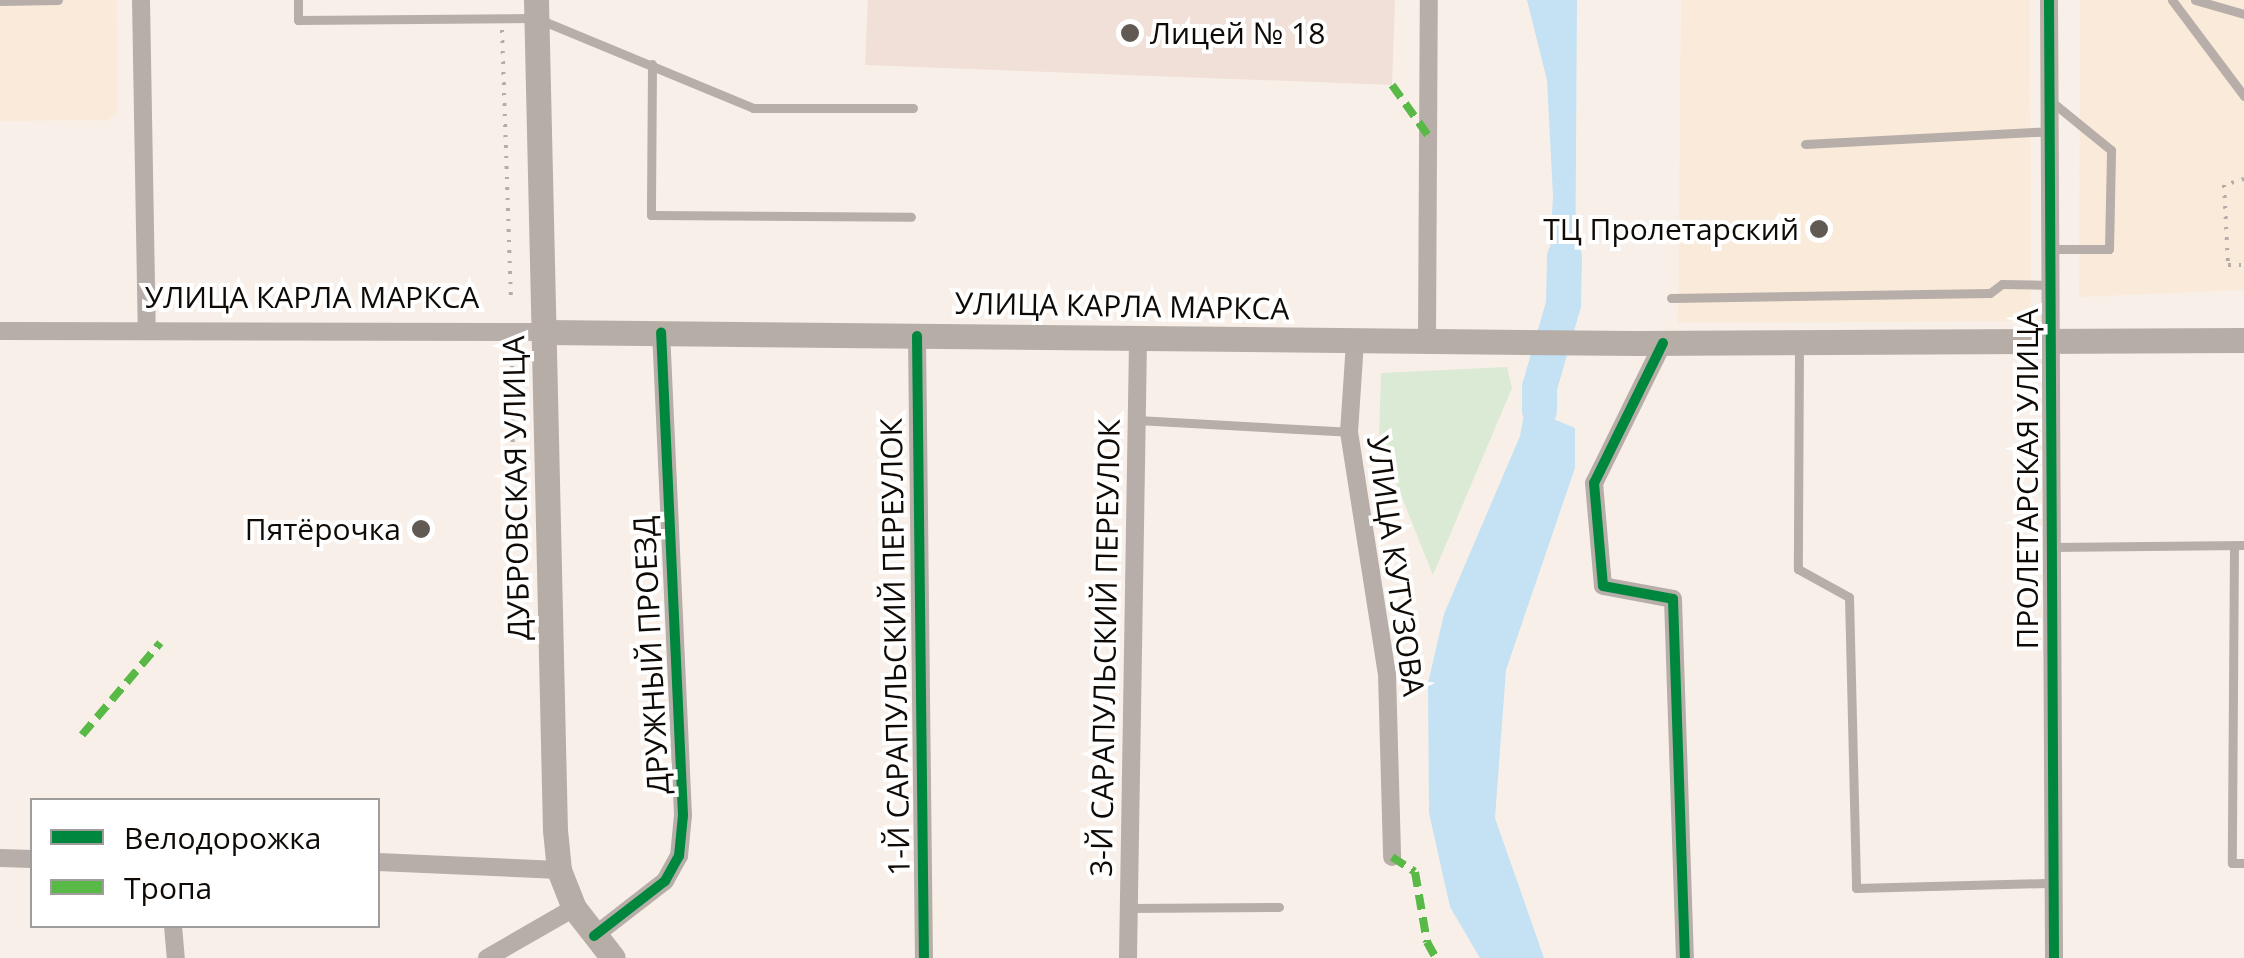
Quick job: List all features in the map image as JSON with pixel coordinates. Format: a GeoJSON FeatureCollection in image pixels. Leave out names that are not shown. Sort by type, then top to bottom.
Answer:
{"type":"FeatureCollection","features":[{"type":"Feature","properties":{"kind":"main road","name":"ДУБРОВСКАЯ УЛИЦА"},"geometry":{"type":"LineString","coordinates":[[536,9],[559,870],[574,908],[613,958]]}},
{"type":"Feature","properties":{"kind":"main road","name":"УЛИЦА КАРЛА МАРКСА"},"geometry":{"type":"LineString","coordinates":[[545,332],[1637,344],[2244,340]]}},
{"type":"Feature","properties":{"kind":"street"},"geometry":{"type":"LineString","coordinates":[[140,0],[147,329]]}},
{"type":"Feature","properties":{"kind":"street"},"geometry":{"type":"LineString","coordinates":[[1427,342],[1429,0]]}},
{"type":"Feature","properties":{"kind":"street","name":"ПРОЛЕТАРСКАЯ УЛИЦА"},"geometry":{"type":"LineString","coordinates":[[2049,0],[2054,958]]}},
{"type":"Feature","properties":{"kind":"street","name":"УЛИЦА КАРЛА МАРКСА"},"geometry":{"type":"LineString","coordinates":[[0,330],[545,332]]}},
{"type":"Feature","properties":{"kind":"street","name":"ДРУЖНЫЙ ПРОЕЗД"},"geometry":{"type":"LineString","coordinates":[[594,936],[665,882],[679,856],[683,815],[661,333]]}},
{"type":"Feature","properties":{"kind":"street","name":"1-Й САРАПУЛЬСКИЙ ПЕРЕУЛОК"},"geometry":{"type":"LineString","coordinates":[[917,336],[924,958]]}},
{"type":"Feature","properties":{"kind":"street","name":"3-Й САРАПУЛЬСКИЙ ПЕРЕУЛОК"},"geometry":{"type":"LineString","coordinates":[[1128,958],[1138,338]]}},
{"type":"Feature","properties":{"kind":"street","name":"УЛИЦА КУТУЗОВА"},"geometry":{"type":"LineString","coordinates":[[1355,342],[1349,432],[1387,674],[1392,857]]}},
{"type":"Feature","properties":{"kind":"street"},"geometry":{"type":"LineString","coordinates":[[1663,343],[1594,483],[1603,586],[1672,600],[1685,958]]}},
{"type":"Feature","properties":{"kind":"street"},"geometry":{"type":"LineString","coordinates":[[0,858],[30,858]]}},
{"type":"Feature","properties":{"kind":"street"},"geometry":{"type":"LineString","coordinates":[[380,862],[559,870]]}},
{"type":"Feature","properties":{"kind":"street"},"geometry":{"type":"LineString","coordinates":[[486,958],[574,908]]}},
{"type":"Feature","properties":{"kind":"street"},"geometry":{"type":"LineString","coordinates":[[173,928],[176,958]]}},
{"type":"Feature","properties":{"kind":"lane"},"geometry":{"type":"LineString","coordinates":[[0,1],[58,0]]}},
{"type":"Feature","properties":{"kind":"lane"},"geometry":{"type":"LineString","coordinates":[[298,0],[298,20],[502,18],[536,9],[753,108],[913,108]]}},
{"type":"Feature","properties":{"kind":"lane"},"geometry":{"type":"LineString","coordinates":[[2172,0],[2244,96]]}},
{"type":"Feature","properties":{"kind":"lane"},"geometry":{"type":"LineString","coordinates":[[2196,0],[2244,14]]}},
{"type":"Feature","properties":{"kind":"lane"},"geometry":{"type":"LineString","coordinates":[[652,64],[651,214],[911,218]]}},
{"type":"Feature","properties":{"kind":"lane"},"geometry":{"type":"LineString","coordinates":[[2050,100],[2112,150],[2109,249],[2052,249]]}},
{"type":"Feature","properties":{"kind":"lane"},"geometry":{"type":"LineString","coordinates":[[1806,144],[2050,132]]}},
{"type":"Feature","properties":{"kind":"lane"},"geometry":{"type":"LineString","coordinates":[[1671,298],[1990,294],[2002,284],[2052,285]]}},
{"type":"Feature","properties":{"kind":"lane"},"geometry":{"type":"LineString","coordinates":[[1799,342],[1798,569],[1849,597],[1856,888],[2055,883]]}},
{"type":"Feature","properties":{"kind":"lane"},"geometry":{"type":"LineString","coordinates":[[1137,420],[1349,432]]}},
{"type":"Feature","properties":{"kind":"lane"},"geometry":{"type":"LineString","coordinates":[[2050,547],[2239,546],[2232,863],[2244,863]]}},
{"type":"Feature","properties":{"kind":"lane"},"geometry":{"type":"LineString","coordinates":[[1129,908],[1279,906]]}},
{"type":"Feature","properties":{"kind":"path"},"geometry":{"type":"LineString","coordinates":[[502,18],[511,299]]}},
{"type":"Feature","properties":{"kind":"path"},"geometry":{"type":"LineString","coordinates":[[2244,179],[2224,184],[2228,265],[2244,264]]}},
{"type":"Feature","properties":{"kind":"path"},"geometry":{"type":"LineString","coordinates":[[512,366],[514,473]]}},
{"type":"Feature","properties":{"kind":"shaded area"},"geometry":{"type":"Polygon","coordinates":[[[0,0],[117,0],[118,111],[108,120],[0,121],[0,0]]]}},
{"type":"Feature","properties":{"kind":"shaded area","name":"Лицей № 18"},"geometry":{"type":"Polygon","coordinates":[[[868,0],[1395,0],[1392,85],[865,65],[868,0]]]}},
{"type":"Feature","properties":{"kind":"shaded area"},"geometry":{"type":"Polygon","coordinates":[[[1681,0],[2030,0],[2031,321],[1678,323],[1681,0]]]}},
{"type":"Feature","properties":{"kind":"shaded area"},"geometry":{"type":"Polygon","coordinates":[[[2080,0],[2244,0],[2244,290],[2079,297],[2080,0]]]}},
{"type":"Feature","properties":{"kind":"green space"},"geometry":{"type":"Polygon","coordinates":[[[1507,367],[1512,388],[1433,575],[1379,440],[1381,373],[1507,367]]]}},
{"type":"Feature","properties":{"kind":"water"},"geometry":{"type":"Polygon","coordinates":[[[1527,0],[1577,0],[1575,304],[1547,303],[1553,196],[1547,80],[1527,0]]]}},
{"type":"Feature","properties":{"kind":"water"},"geometry":{"type":"Polygon","coordinates":[[[1550,365],[1546,416],[1575,428],[1575,468],[1506,670],[1495,818],[1544,958],[1480,958],[1450,907],[1429,813],[1428,683],[1444,614],[1520,436],[1533,366],[1550,365]]]}},
{"type":"Feature","properties":{"kind":"waterway"},"geometry":{"type":"LineString","coordinates":[[1539,410],[1539,387],[1563,304],[1564,256]]}},
{"type":"Feature","properties":{"kind":"marked path"},"geometry":{"type":"LineString","coordinates":[[1392,85],[1430,138]]}},
{"type":"Feature","properties":{"kind":"marked path"},"geometry":{"type":"LineString","coordinates":[[82,735],[160,643]]}},
{"type":"Feature","properties":{"kind":"marked path"},"geometry":{"type":"LineString","coordinates":[[1392,857],[1415,872],[1427,942],[1436,958]]}},
{"type":"Feature","properties":{"kind":"cycle path"},"geometry":{"type":"LineString","coordinates":[[2049,0],[2054,958]]}},
{"type":"Feature","properties":{"kind":"cycle path"},"geometry":{"type":"LineString","coordinates":[[594,936],[665,881],[679,856],[683,815],[661,333]]}},
{"type":"Feature","properties":{"kind":"cycle path"},"geometry":{"type":"LineString","coordinates":[[917,336],[924,958]]}},
{"type":"Feature","properties":{"kind":"cycle path"},"geometry":{"type":"LineString","coordinates":[[1663,343],[1594,483],[1603,586],[1673,599],[1685,958]]}},
{"type":"Feature","properties":{"kind":"place","name":"Лицей № 18"},"geometry":{"type":"Point","coordinates":[1130,33]}},
{"type":"Feature","properties":{"kind":"place","name":"ТЦ Пролетарский"},"geometry":{"type":"Point","coordinates":[1819,229]}},
{"type":"Feature","properties":{"kind":"place","name":"Пятёрочка"},"geometry":{"type":"Point","coordinates":[421,529]}}]}
